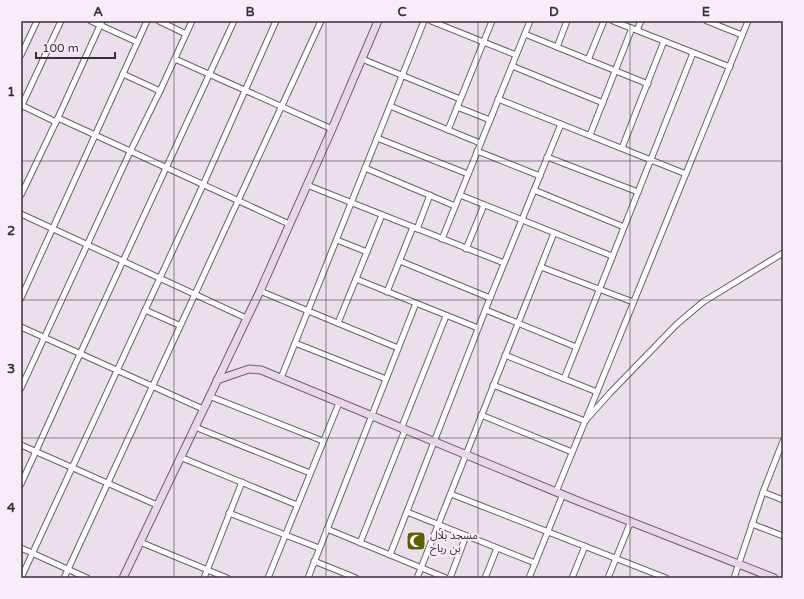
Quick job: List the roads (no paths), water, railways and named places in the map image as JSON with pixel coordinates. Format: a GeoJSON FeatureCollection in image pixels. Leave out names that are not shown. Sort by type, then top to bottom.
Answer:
{"type":"FeatureCollection","features":[{"type":"Feature","properties":{"kind":"street"},"geometry":{"type":"LineString","coordinates":[[21,55],[37,21]]}},
{"type":"Feature","properties":{"kind":"street"},"geometry":{"type":"LineString","coordinates":[[61,21],[21,106],[96,135],[289,224]]}},
{"type":"Feature","properties":{"kind":"street"},"geometry":{"type":"LineString","coordinates":[[91,21],[101,23],[137,42]]}},
{"type":"Feature","properties":{"kind":"street"},"geometry":{"type":"LineString","coordinates":[[21,298],[147,21]]}},
{"type":"Feature","properties":{"kind":"street"},"geometry":{"type":"LineString","coordinates":[[159,21],[186,34]]}},
{"type":"Feature","properties":{"kind":"street"},"geometry":{"type":"LineString","coordinates":[[21,388],[192,21]]}},
{"type":"Feature","properties":{"kind":"street"},"geometry":{"type":"LineString","coordinates":[[21,484],[234,21]]}},
{"type":"Feature","properties":{"kind":"street"},"geometry":{"type":"LineString","coordinates":[[21,578],[276,21]]}},
{"type":"Feature","properties":{"kind":"street"},"geometry":{"type":"LineString","coordinates":[[64,578],[179,325],[321,21]]}},
{"type":"Feature","properties":{"kind":"street"},"geometry":{"type":"LineString","coordinates":[[123,578],[194,426],[260,291],[289,224],[308,185],[378,23],[370,21]]}},
{"type":"Feature","properties":{"kind":"street"},"geometry":{"type":"LineString","coordinates":[[281,378],[424,21]]}},
{"type":"Feature","properties":{"kind":"street"},"geometry":{"type":"LineString","coordinates":[[431,21],[516,55]]}},
{"type":"Feature","properties":{"kind":"street"},"geometry":{"type":"LineString","coordinates":[[448,130],[492,21]]}},
{"type":"Feature","properties":{"kind":"street"},"geometry":{"type":"LineString","coordinates":[[442,239],[530,21]]}},
{"type":"Feature","properties":{"kind":"street"},"geometry":{"type":"LineString","coordinates":[[557,47],[567,21]]}},
{"type":"Feature","properties":{"kind":"street"},"geometry":{"type":"LineString","coordinates":[[588,60],[604,21]]}},
{"type":"Feature","properties":{"kind":"street"},"geometry":{"type":"LineString","coordinates":[[613,21],[730,67]]}},
{"type":"Feature","properties":{"kind":"street"},"geometry":{"type":"LineString","coordinates":[[590,136],[634,29],[641,21]]}},
{"type":"Feature","properties":{"kind":"street"},"geometry":{"type":"LineString","coordinates":[[707,21],[742,35]]}},
{"type":"Feature","properties":{"kind":"street"},"geometry":{"type":"LineString","coordinates":[[529,578],[548,531],[572,452],[748,21]]}},
{"type":"Feature","properties":{"kind":"street"},"geometry":{"type":"LineString","coordinates":[[21,195],[101,23]]}},
{"type":"Feature","properties":{"kind":"street"},"geometry":{"type":"LineString","coordinates":[[525,34],[648,84]]}},
{"type":"Feature","properties":{"kind":"street"},"geometry":{"type":"LineString","coordinates":[[622,148],[664,41]]}},
{"type":"Feature","properties":{"kind":"street"},"geometry":{"type":"LineString","coordinates":[[564,379],[693,53]]}},
{"type":"Feature","properties":{"kind":"street"},"geometry":{"type":"LineString","coordinates":[[174,59],[332,129]]}},
{"type":"Feature","properties":{"kind":"street"},"geometry":{"type":"LineString","coordinates":[[362,59],[460,99]]}},
{"type":"Feature","properties":{"kind":"street"},"geometry":{"type":"LineString","coordinates":[[512,66],[603,103]]}},
{"type":"Feature","properties":{"kind":"street"},"geometry":{"type":"LineString","coordinates":[[123,74],[160,91]]}},
{"type":"Feature","properties":{"kind":"street"},"geometry":{"type":"LineString","coordinates":[[498,99],[686,174]]}},
{"type":"Feature","properties":{"kind":"street"},"geometry":{"type":"LineString","coordinates":[[390,106],[480,142]]}},
{"type":"Feature","properties":{"kind":"street"},"geometry":{"type":"LineString","coordinates":[[457,107],[490,120]]}},
{"type":"Feature","properties":{"kind":"street"},"geometry":{"type":"LineString","coordinates":[[390,555],[478,328],[561,124]]}},
{"type":"Feature","properties":{"kind":"street"},"geometry":{"type":"LineString","coordinates":[[377,138],[468,174]]}},
{"type":"Feature","properties":{"kind":"street"},"geometry":{"type":"LineString","coordinates":[[477,151],[540,176]]}},
{"type":"Feature","properties":{"kind":"street"},"geometry":{"type":"LineString","coordinates":[[547,157],[638,192]]}},
{"type":"Feature","properties":{"kind":"street"},"geometry":{"type":"LineString","coordinates":[[365,168],[455,206]]}},
{"type":"Feature","properties":{"kind":"street"},"geometry":{"type":"LineString","coordinates":[[308,185],[504,263]]}},
{"type":"Feature","properties":{"kind":"street"},"geometry":{"type":"LineString","coordinates":[[534,190],[624,226]]}},
{"type":"Feature","properties":{"kind":"street"},"geometry":{"type":"LineString","coordinates":[[387,292],[430,195]]}},
{"type":"Feature","properties":{"kind":"street"},"geometry":{"type":"LineString","coordinates":[[460,195],[612,256]]}},
{"type":"Feature","properties":{"kind":"street"},"geometry":{"type":"LineString","coordinates":[[466,249],[484,205]]}},
{"type":"Feature","properties":{"kind":"street"},"geometry":{"type":"LineString","coordinates":[[21,214],[246,318]]}},
{"type":"Feature","properties":{"kind":"street"},"geometry":{"type":"LineString","coordinates":[[338,323],[382,214]]}},
{"type":"Feature","properties":{"kind":"street"},"geometry":{"type":"LineString","coordinates":[[417,578],[422,569],[467,455],[481,415],[554,234]]}},
{"type":"Feature","properties":{"kind":"street"},"geometry":{"type":"LineString","coordinates":[[337,240],[367,252]]}},
{"type":"Feature","properties":{"kind":"street"},"geometry":{"type":"LineString","coordinates":[[585,421],[677,324],[703,302],[783,253]]}},
{"type":"Feature","properties":{"kind":"street"},"geometry":{"type":"LineString","coordinates":[[400,261],[490,298]]}},
{"type":"Feature","properties":{"kind":"street"},"geometry":{"type":"LineString","coordinates":[[540,267],[633,302]]}},
{"type":"Feature","properties":{"kind":"street"},"geometry":{"type":"LineString","coordinates":[[356,279],[478,328]]}},
{"type":"Feature","properties":{"kind":"street"},"geometry":{"type":"LineString","coordinates":[[260,291],[398,348]]}},
{"type":"Feature","properties":{"kind":"street"},"geometry":{"type":"LineString","coordinates":[[308,578],[416,303]]}},
{"type":"Feature","properties":{"kind":"street"},"geometry":{"type":"LineString","coordinates":[[144,310],[179,325]]}},
{"type":"Feature","properties":{"kind":"street"},"geometry":{"type":"LineString","coordinates":[[486,310],[576,347]]}},
{"type":"Feature","properties":{"kind":"street"},"geometry":{"type":"LineString","coordinates":[[360,543],[446,316]]}},
{"type":"Feature","properties":{"kind":"street"},"geometry":{"type":"LineString","coordinates":[[21,327],[203,409]]}},
{"type":"Feature","properties":{"kind":"street"},"geometry":{"type":"LineString","coordinates":[[295,343],[386,379]]}},
{"type":"Feature","properties":{"kind":"street"},"geometry":{"type":"LineString","coordinates":[[505,355],[597,392]]}},
{"type":"Feature","properties":{"kind":"street"},"geometry":{"type":"LineString","coordinates":[[217,380],[255,369],[281,378],[559,493],[774,578]]}},
{"type":"Feature","properties":{"kind":"street"},"geometry":{"type":"LineString","coordinates":[[493,385],[585,421]]}},
{"type":"Feature","properties":{"kind":"street"},"geometry":{"type":"LineString","coordinates":[[209,396],[323,441]]}},
{"type":"Feature","properties":{"kind":"street"},"geometry":{"type":"LineString","coordinates":[[268,578],[339,403]]}},
{"type":"Feature","properties":{"kind":"street"},"geometry":{"type":"LineString","coordinates":[[481,415],[572,452]]}},
{"type":"Feature","properties":{"kind":"street"},"geometry":{"type":"LineString","coordinates":[[194,426],[310,473]]}},
{"type":"Feature","properties":{"kind":"street"},"geometry":{"type":"LineString","coordinates":[[734,578],[763,492],[783,441]]}},
{"type":"Feature","properties":{"kind":"street"},"geometry":{"type":"LineString","coordinates":[[21,445],[157,506]]}},
{"type":"Feature","properties":{"kind":"street"},"geometry":{"type":"LineString","coordinates":[[180,457],[297,504]]}},
{"type":"Feature","properties":{"kind":"street"},"geometry":{"type":"LineString","coordinates":[[204,578],[242,482]]}},
{"type":"Feature","properties":{"kind":"street"},"geometry":{"type":"LineString","coordinates":[[763,492],[783,500]]}},
{"type":"Feature","properties":{"kind":"street"},"geometry":{"type":"LineString","coordinates":[[451,494],[666,578]]}},
{"type":"Feature","properties":{"kind":"street"},"geometry":{"type":"LineString","coordinates":[[407,512],[535,563]]}},
{"type":"Feature","properties":{"kind":"street"},"geometry":{"type":"LineString","coordinates":[[229,513],[319,548]]}},
{"type":"Feature","properties":{"kind":"street"},"geometry":{"type":"LineString","coordinates":[[608,578],[630,521]]}},
{"type":"Feature","properties":{"kind":"street"},"geometry":{"type":"LineString","coordinates":[[752,524],[783,536]]}},
{"type":"Feature","properties":{"kind":"street"},"geometry":{"type":"LineString","coordinates":[[327,529],[446,578]]}},
{"type":"Feature","properties":{"kind":"street"},"geometry":{"type":"LineString","coordinates":[[450,578],[466,536]]}},
{"type":"Feature","properties":{"kind":"street"},"geometry":{"type":"LineString","coordinates":[[140,542],[227,578]]}},
{"type":"Feature","properties":{"kind":"street"},"geometry":{"type":"LineString","coordinates":[[572,578],[585,546]]}},
{"type":"Feature","properties":{"kind":"street"},"geometry":{"type":"LineString","coordinates":[[21,548],[87,578]]}},
{"type":"Feature","properties":{"kind":"street"},"geometry":{"type":"LineString","coordinates":[[485,578],[497,548]]}},
{"type":"Feature","properties":{"kind":"street"},"geometry":{"type":"LineString","coordinates":[[314,562],[356,578]]}},
{"type":"Feature","properties":{"kind":"place","name":"مسجد بلال بن رباح"},"geometry":{"type":"Point","coordinates":[416,541]}}]}
